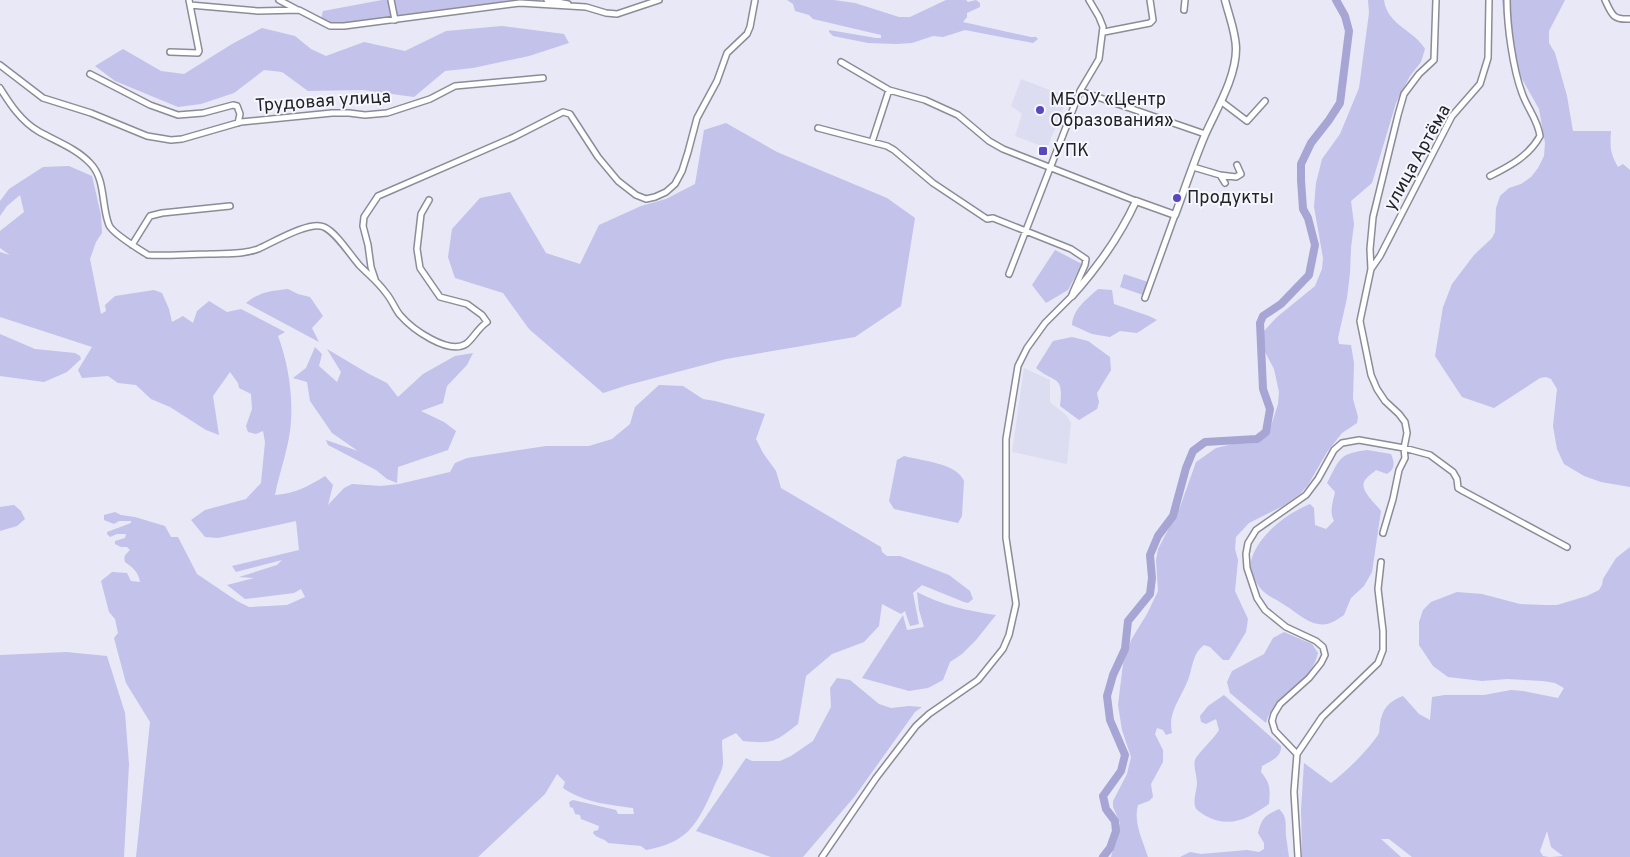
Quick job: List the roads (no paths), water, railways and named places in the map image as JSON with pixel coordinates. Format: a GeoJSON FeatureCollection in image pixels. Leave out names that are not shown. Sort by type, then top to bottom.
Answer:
{"type":"FeatureCollection","features":[{"type":"Feature","properties":{"kind":"street"},"geometry":{"type":"LineString","coordinates":[[279,0],[330,26],[395,20],[520,3],[586,7]]}},
{"type":"Feature","properties":{"kind":"street"},"geometry":{"type":"LineString","coordinates":[[391,0],[395,20]]}},
{"type":"Feature","properties":{"kind":"street"},"geometry":{"type":"LineString","coordinates":[[547,0],[617,14],[660,0]]}},
{"type":"Feature","properties":{"kind":"street"},"geometry":{"type":"LineString","coordinates":[[375,279],[370,267],[368,244],[363,226],[364,217],[378,196],[514,137],[563,112],[570,114],[598,158],[618,180],[636,195],[646,199],[666,192],[675,184],[682,171],[697,118],[717,81],[727,54],[747,34],[750,27],[754,0]]}},
{"type":"Feature","properties":{"kind":"street"},"geometry":{"type":"LineString","coordinates":[[1009,274],[1052,168],[1080,91],[1099,59],[1104,32],[1099,17],[1089,0]]}},
{"type":"Feature","properties":{"kind":"street"},"geometry":{"type":"LineString","coordinates":[[1104,32],[1150,23],[1153,20],[1150,0]]}},
{"type":"Feature","properties":{"kind":"street"},"geometry":{"type":"LineString","coordinates":[[1184,10],[1185,0]]}},
{"type":"Feature","properties":{"kind":"street"},"geometry":{"type":"LineString","coordinates":[[1144,298],[1205,134],[1222,102],[1234,63],[1236,50],[1225,0]]}},
{"type":"Feature","properties":{"kind":"street"},"geometry":{"type":"LineString","coordinates":[[1383,533],[1405,458],[1405,422],[1386,401],[1374,382],[1360,320],[1371,269],[1370,249],[1373,217],[1404,94],[1419,74],[1434,60],[1436,0]]}},
{"type":"Feature","properties":{"kind":"street","name":"улица Артёма"},"geometry":{"type":"LineString","coordinates":[[1371,269],[1380,256],[1452,116],[1480,84],[1488,58],[1488,0]]}},
{"type":"Feature","properties":{"kind":"street"},"geometry":{"type":"LineString","coordinates":[[1490,176],[1514,164],[1528,153],[1540,136],[1539,128],[1522,92],[1510,34],[1507,0]]}},
{"type":"Feature","properties":{"kind":"street"},"geometry":{"type":"LineString","coordinates":[[1606,0],[1612,15],[1618,19],[1630,19]]}},
{"type":"Feature","properties":{"kind":"street"},"geometry":{"type":"LineString","coordinates":[[170,52],[198,52],[199,50],[190,2],[258,11],[299,10]]}},
{"type":"Feature","properties":{"kind":"street"},"geometry":{"type":"LineString","coordinates":[[841,62],[889,90],[926,100],[945,108],[958,115],[996,145],[1175,215]]}},
{"type":"Feature","properties":{"kind":"street","name":"Трудовая улица"},"geometry":{"type":"LineString","coordinates":[[0,65],[44,98],[91,113],[147,136],[171,140],[182,139],[238,123],[332,113],[365,115],[387,113],[430,99],[455,86],[543,78]]}},
{"type":"Feature","properties":{"kind":"street"},"geometry":{"type":"LineString","coordinates":[[90,74],[136,98],[178,114],[203,113],[233,105],[237,106],[240,114],[238,123]]}},
{"type":"Feature","properties":{"kind":"street"},"geometry":{"type":"LineString","coordinates":[[0,88],[11,106],[36,130],[71,149],[92,164],[101,184],[109,226],[132,245],[148,255],[242,253],[257,249],[287,234],[319,225],[326,227],[361,267],[375,279],[388,295],[399,314],[407,322],[433,340],[447,346],[456,346],[465,344],[487,322],[482,315],[467,304],[440,297],[420,268],[417,249],[421,214],[429,200]]}},
{"type":"Feature","properties":{"kind":"street"},"geometry":{"type":"LineString","coordinates":[[872,142],[889,90]]}},
{"type":"Feature","properties":{"kind":"street"},"geometry":{"type":"LineString","coordinates":[[1080,91],[1205,134]]}},
{"type":"Feature","properties":{"kind":"street"},"geometry":{"type":"LineString","coordinates":[[1222,102],[1247,121],[1264,100]]}},
{"type":"Feature","properties":{"kind":"street"},"geometry":{"type":"LineString","coordinates":[[818,128],[887,146],[933,183],[987,218],[993,218],[1071,249],[1086,259],[1072,296]]}},
{"type":"Feature","properties":{"kind":"street"},"geometry":{"type":"LineString","coordinates":[[1193,167],[1220,176],[1236,177],[1241,174],[1237,165]]}},
{"type":"Feature","properties":{"kind":"street"},"geometry":{"type":"LineString","coordinates":[[1220,176],[1225,183]]}},
{"type":"Feature","properties":{"kind":"street"},"geometry":{"type":"LineString","coordinates":[[822,857],[876,778],[916,726],[929,714],[978,680],[1003,649],[1009,635],[1016,604],[1006,534],[1006,439],[1018,366],[1027,348],[1046,323],[1087,279],[1125,224],[1136,201]]}},
{"type":"Feature","properties":{"kind":"street"},"geometry":{"type":"LineString","coordinates":[[132,245],[150,216],[230,206]]}},
{"type":"Feature","properties":{"kind":"street"},"geometry":{"type":"LineString","coordinates":[[1297,754],[1275,731],[1272,721],[1280,704],[1310,678],[1322,663],[1325,654],[1323,647],[1316,641],[1286,627],[1265,610],[1256,598],[1247,568],[1248,543],[1256,530],[1306,495],[1318,479],[1334,450],[1342,443],[1359,440],[1404,448],[1430,456],[1453,472],[1457,479],[1458,488],[1567,547]]}},
{"type":"Feature","properties":{"kind":"street"},"geometry":{"type":"LineString","coordinates":[[1298,857],[1294,792],[1297,754],[1322,717],[1378,662],[1383,650],[1383,631],[1378,589],[1381,562]]}},
{"type":"Feature","properties":{"kind":"waterway"},"geometry":{"type":"LineString","coordinates":[[1103,857],[1110,848],[1116,831],[1115,821],[1106,809],[1103,796],[1121,771],[1125,755],[1110,720],[1107,696],[1113,675],[1125,649],[1128,621],[1150,594],[1152,578],[1150,555],[1158,536],[1173,516],[1186,468],[1193,451],[1205,442],[1257,439],[1266,432],[1270,409],[1263,389],[1260,323],[1263,316],[1281,304],[1309,275],[1315,245],[1308,218],[1303,209],[1301,164],[1311,143],[1340,103],[1349,31],[1345,16],[1336,0]]}},
{"type":"Feature","properties":{"kind":"place","name":"МБОУ «Центр Образования»"},"geometry":{"type":"Point","coordinates":[1040,110]}},
{"type":"Feature","properties":{"kind":"place","name":"УПК"},"geometry":{"type":"Point","coordinates":[1043,151]}},
{"type":"Feature","properties":{"kind":"place","name":"Продукты"},"geometry":{"type":"Point","coordinates":[1177,198]}}]}
